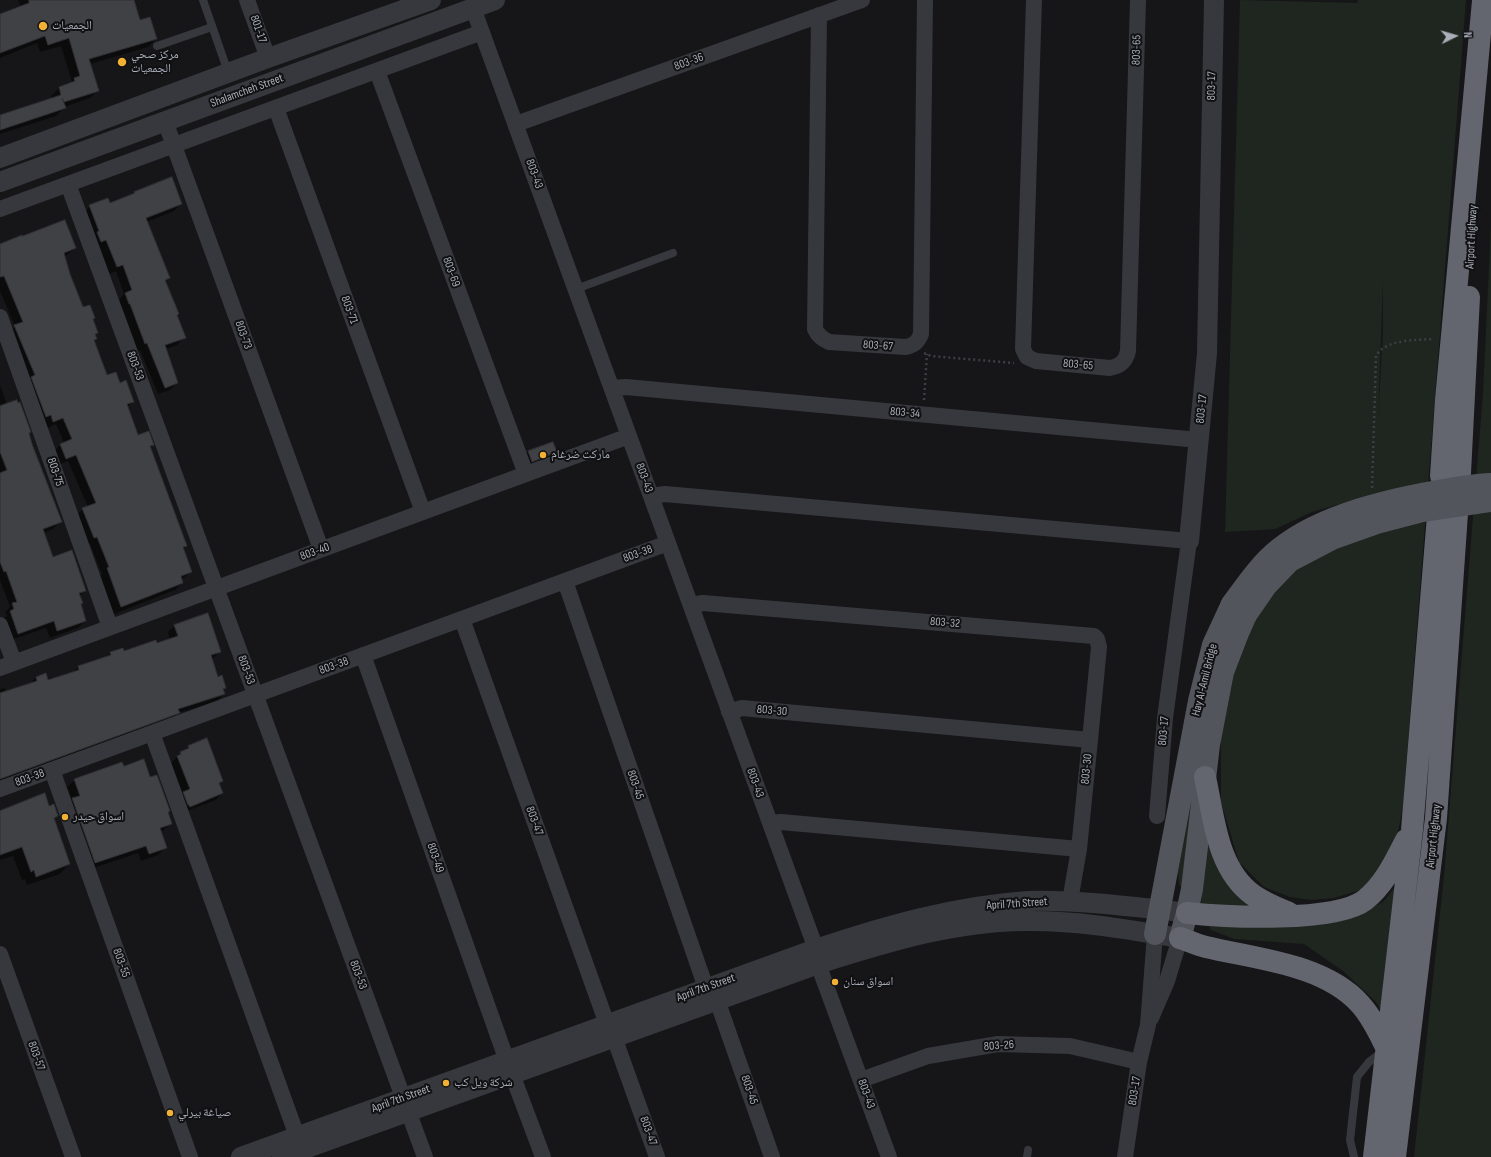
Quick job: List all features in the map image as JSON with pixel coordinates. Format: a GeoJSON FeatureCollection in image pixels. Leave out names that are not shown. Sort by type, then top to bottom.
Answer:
{"type":"FeatureCollection","features":[{"type":"Feature","properties":{"kind":"highway"},"geometry":{"type":"LineString","coordinates":[[1451,340],[1483,1]]}},
{"type":"Feature","properties":{"kind":"highway","name":"Airport Highway"},"geometry":{"type":"LineString","coordinates":[[1451,340],[1450,474],[1464,402],[1483,1]]}},
{"type":"Feature","properties":{"kind":"highway","name":"Airport Highway"},"geometry":{"type":"LineString","coordinates":[[1395,1157],[1436,818],[1447,515],[1412,830]]}},
{"type":"Feature","properties":{"kind":"highway"},"geometry":{"type":"LineString","coordinates":[[1205,777],[1226,862],[1236,879],[1253,895],[1263,901],[1298,916]]}},
{"type":"Feature","properties":{"kind":"highway"},"geometry":{"type":"LineString","coordinates":[[1187,913],[1214,916],[1298,916],[1332,911],[1352,906],[1364,901],[1385,880],[1412,830]]}},
{"type":"Feature","properties":{"kind":"highway"},"geometry":{"type":"LineString","coordinates":[[1374,1157],[1412,830]]}},
{"type":"Feature","properties":{"kind":"highway"},"geometry":{"type":"LineString","coordinates":[[1180,938],[1205,947],[1247,955],[1300,969],[1321,977],[1343,989],[1360,1004],[1373,1022],[1387,1048]]}},
{"type":"Feature","properties":{"kind":"main road","name":"Hay Al-Amil Bridge"},"geometry":{"type":"LineString","coordinates":[[1180,938],[1192,889],[1209,745],[1223,672],[1238,633],[1239,610],[1253,574],[1278,549],[1305,532],[1333,519],[1378,504],[1424,493],[1491,484]]}},
{"type":"Feature","properties":{"kind":"main road","name":"Hay Al-Amil Bridge"},"geometry":{"type":"LineString","coordinates":[[1155,934],[1199,701],[1213,645],[1239,610],[1266,586],[1290,561],[1332,539],[1380,522],[1415,513],[1491,501]]}},
{"type":"Feature","properties":{"kind":"street","name":"801-17"},"geometry":{"type":"LineString","coordinates":[[247,0],[268,58]]}},
{"type":"Feature","properties":{"kind":"street","name":"Shalamcheh Street"},"geometry":{"type":"LineString","coordinates":[[0,158],[268,58],[431,0]]}},
{"type":"Feature","properties":{"kind":"street","name":"Shalamcheh Street"},"geometry":{"type":"LineString","coordinates":[[0,182],[495,0]]}},
{"type":"Feature","properties":{"kind":"street","name":"803-36"},"geometry":{"type":"LineString","coordinates":[[516,124],[862,0]]}},
{"type":"Feature","properties":{"kind":"street"},"geometry":{"type":"LineString","coordinates":[[921,349],[925,0]]}},
{"type":"Feature","properties":{"kind":"street"},"geometry":{"type":"LineString","coordinates":[[1027,357],[1023,348],[1034,0]]}},
{"type":"Feature","properties":{"kind":"street","name":"803-65"},"geometry":{"type":"LineString","coordinates":[[1027,357],[1036,361],[1110,368],[1120,364],[1127,356],[1138,0]]}},
{"type":"Feature","properties":{"kind":"street","name":"803-17"},"geometry":{"type":"LineString","coordinates":[[1157,816],[1165,718],[1189,541],[1208,353],[1214,0]]}},
{"type":"Feature","properties":{"kind":"street","name":"803-43"},"geometry":{"type":"LineString","coordinates":[[473,8],[770,823],[889,1157]]}},
{"type":"Feature","properties":{"kind":"street","name":"803-67"},"geometry":{"type":"LineString","coordinates":[[819,15],[815,329],[823,340],[829,342],[905,347],[911,346],[921,349]]}},
{"type":"Feature","properties":{"kind":"street"},"geometry":{"type":"LineString","coordinates":[[0,209],[482,32]]}},
{"type":"Feature","properties":{"kind":"street","name":"803-69"},"geometry":{"type":"LineString","coordinates":[[377,71],[526,474]]}},
{"type":"Feature","properties":{"kind":"street","name":"803-71"},"geometry":{"type":"LineString","coordinates":[[276,108],[423,512]]}},
{"type":"Feature","properties":{"kind":"street","name":"803-73"},"geometry":{"type":"LineString","coordinates":[[165,121],[320,550]]}},
{"type":"Feature","properties":{"kind":"street","name":"803-53"},"geometry":{"type":"LineString","coordinates":[[68,184],[425,1157]]}},
{"type":"Feature","properties":{"kind":"street","name":"803-75"},"geometry":{"type":"LineString","coordinates":[[0,317],[110,627]]}},
{"type":"Feature","properties":{"kind":"street","name":"803-34"},"geometry":{"type":"LineString","coordinates":[[612,388],[626,387],[1199,440]]}},
{"type":"Feature","properties":{"kind":"street","name":"803-40"},"geometry":{"type":"LineString","coordinates":[[7,665],[629,436]]}},
{"type":"Feature","properties":{"kind":"street"},"geometry":{"type":"LineString","coordinates":[[651,496],[665,494],[1189,541]]}},
{"type":"Feature","properties":{"kind":"street","name":"803-38"},"geometry":{"type":"LineString","coordinates":[[0,789],[668,542]]}},
{"type":"Feature","properties":{"kind":"street","name":"803-45"},"geometry":{"type":"LineString","coordinates":[[565,581],[711,994],[772,1157]]}},
{"type":"Feature","properties":{"kind":"street","name":"803-32"},"geometry":{"type":"LineString","coordinates":[[691,605],[703,603],[1094,636],[1100,647],[1090,740]]}},
{"type":"Feature","properties":{"kind":"street","name":"803-47"},"geometry":{"type":"LineString","coordinates":[[462,619],[657,1157]]}},
{"type":"Feature","properties":{"kind":"street"},"geometry":{"type":"LineString","coordinates":[[0,625],[7,665]]}},
{"type":"Feature","properties":{"kind":"street","name":"803-49"},"geometry":{"type":"LineString","coordinates":[[363,655],[509,1067],[543,1157]]}},
{"type":"Feature","properties":{"kind":"street","name":"803-30"},"geometry":{"type":"LineString","coordinates":[[729,712],[742,708],[1090,740],[1079,849],[1070,901]]}},
{"type":"Feature","properties":{"kind":"street"},"geometry":{"type":"LineString","coordinates":[[152,733],[302,1148]]}},
{"type":"Feature","properties":{"kind":"street","name":"803-55"},"geometry":{"type":"LineString","coordinates":[[52,770],[190,1157]]}},
{"type":"Feature","properties":{"kind":"street"},"geometry":{"type":"LineString","coordinates":[[770,823],[781,822],[1079,849]]}},
{"type":"Feature","properties":{"kind":"street","name":"April 7th Street"},"geometry":{"type":"LineString","coordinates":[[282,1157],[406,1105],[817,956],[883,927],[941,913],[1029,901],[1070,901],[1160,909],[1187,913]]}},
{"type":"Feature","properties":{"kind":"street","name":"April 7th Street"},"geometry":{"type":"LineString","coordinates":[[817,956],[973,924],[1032,921],[1108,926],[1180,938]]}},
{"type":"Feature","properties":{"kind":"street","name":"803-17"},"geometry":{"type":"LineString","coordinates":[[1125,1157],[1140,1062],[1148,1025],[1155,934]]}},
{"type":"Feature","properties":{"kind":"street","name":"803-17"},"geometry":{"type":"LineString","coordinates":[[1148,1025],[1167,981],[1180,938]]}},
{"type":"Feature","properties":{"kind":"street","name":"803-57"},"geometry":{"type":"LineString","coordinates":[[0,954],[73,1157]]}},
{"type":"Feature","properties":{"kind":"street","name":"803-26"},"geometry":{"type":"LineString","coordinates":[[861,1080],[928,1056],[998,1044],[1070,1046],[1140,1062]]}},
{"type":"Feature","properties":{"kind":"street","name":"April 7th Street"},"geometry":{"type":"LineString","coordinates":[[241,1157],[302,1148]]}},
{"type":"Feature","properties":{"kind":"lane"},"geometry":{"type":"LineString","coordinates":[[203,0],[228,73]]}},
{"type":"Feature","properties":{"kind":"lane"},"geometry":{"type":"LineString","coordinates":[[157,46],[212,27]]}},
{"type":"Feature","properties":{"kind":"lane"},"geometry":{"type":"LineString","coordinates":[[576,289],[673,253]]}},
{"type":"Feature","properties":{"kind":"lane"},"geometry":{"type":"LineString","coordinates":[[1354,1157],[1350,1140],[1357,1077],[1369,1062],[1387,1048]]}},
{"type":"Feature","properties":{"kind":"path"},"geometry":{"type":"LineString","coordinates":[[1372,492],[1376,356],[1379,351],[1389,345],[1420,340],[1451,340]]}},
{"type":"Feature","properties":{"kind":"path"},"geometry":{"type":"LineString","coordinates":[[921,349],[931,356],[1012,363],[1027,357]]}},
{"type":"Feature","properties":{"kind":"path"},"geometry":{"type":"LineString","coordinates":[[921,349],[923,415]]}},
{"type":"Feature","properties":{"kind":"shaded area"},"geometry":{"type":"Polygon","coordinates":[[[1240,0],[1357,3],[1358,0],[1466,0],[1403,806],[1398,832],[1379,873],[1361,890],[1334,898],[1311,900],[1290,897],[1264,887],[1239,862],[1221,802],[1221,733],[1233,672],[1247,635],[1261,611],[1284,578],[1375,494],[1312,512],[1275,529],[1225,532],[1240,0]],[[1383,280],[1378,422],[1383,331],[1383,280]]]}},
{"type":"Feature","properties":{"kind":"shaded area"},"geometry":{"type":"Polygon","coordinates":[[[1491,224],[1491,1157],[1414,1157],[1444,876],[1483,393],[1491,224]]]}},
{"type":"Feature","properties":{"kind":"shaded area"},"geometry":{"type":"Polygon","coordinates":[[[1192,782],[1197,782],[1183,890],[1179,884],[1178,873],[1192,782]]]}},
{"type":"Feature","properties":{"kind":"shaded area"},"geometry":{"type":"Polygon","coordinates":[[[1207,836],[1234,890],[1248,906],[1201,905],[1207,836]]]}},
{"type":"Feature","properties":{"kind":"shaded area"},"geometry":{"type":"Polygon","coordinates":[[[1395,887],[1381,1010],[1376,1002],[1343,971],[1304,944],[1234,939],[1211,930],[1208,923],[1373,907],[1383,902],[1395,887]]]}},
{"type":"Feature","properties":{"kind":"building"},"geometry":{"type":"Polygon","coordinates":[[[29,0],[134,0],[140,20],[150,17],[157,39],[89,59],[99,91],[64,102],[62,98],[66,108],[0,130],[0,115],[61,95],[59,87],[75,81],[74,78],[80,76],[69,38],[48,45],[45,36],[0,53],[0,14],[29,3],[29,0]]]}},
{"type":"Feature","properties":{"kind":"building"},"geometry":{"type":"Polygon","coordinates":[[[172,177],[182,204],[146,218],[170,278],[165,280],[179,314],[177,315],[186,338],[165,345],[178,383],[165,388],[147,343],[145,344],[125,293],[132,290],[123,265],[117,267],[106,240],[101,242],[97,232],[99,231],[89,205],[108,198],[110,203],[172,177]]]}},
{"type":"Feature","properties":{"kind":"building"},"geometry":{"type":"Polygon","coordinates":[[[65,220],[76,248],[64,253],[70,274],[83,307],[90,305],[95,318],[93,319],[98,333],[95,334],[97,339],[94,340],[107,375],[116,372],[120,383],[126,380],[134,402],[127,404],[138,435],[149,431],[154,445],[150,446],[187,546],[183,547],[192,572],[181,576],[183,583],[121,607],[107,568],[109,567],[97,537],[94,538],[82,508],[96,503],[76,455],[66,459],[60,444],[72,439],[63,418],[53,422],[51,415],[46,417],[31,377],[35,375],[14,325],[23,322],[4,276],[0,277],[0,244],[65,220]]]}},
{"type":"Feature","properties":{"kind":"building"},"geometry":{"type":"Polygon","coordinates":[[[17,400],[18,403],[20,402],[31,432],[29,433],[32,444],[62,522],[43,529],[53,557],[72,550],[86,591],[79,593],[83,603],[81,604],[86,621],[57,631],[54,621],[18,634],[10,611],[14,609],[12,603],[17,602],[6,571],[4,572],[0,562],[0,473],[7,470],[0,452],[0,406],[17,400]]]}},
{"type":"Feature","properties":{"kind":"building"},"geometry":{"type":"Polygon","coordinates":[[[553,442],[557,452],[532,462],[528,451],[553,442]]]}},
{"type":"Feature","properties":{"kind":"building"},"geometry":{"type":"Polygon","coordinates":[[[208,613],[221,652],[211,655],[218,677],[222,675],[226,688],[223,689],[225,694],[178,709],[180,713],[0,779],[0,693],[37,681],[36,677],[46,673],[48,680],[79,670],[78,666],[111,655],[110,652],[123,648],[124,651],[156,640],[157,643],[178,636],[174,625],[208,613]]]}},
{"type":"Feature","properties":{"kind":"building"},"geometry":{"type":"Polygon","coordinates":[[[207,738],[223,781],[219,783],[223,793],[190,807],[183,792],[190,789],[177,756],[181,754],[180,752],[189,748],[188,746],[207,738]]]}},
{"type":"Feature","properties":{"kind":"building"},"geometry":{"type":"Polygon","coordinates":[[[144,759],[150,777],[157,775],[170,811],[168,812],[172,824],[160,828],[167,848],[149,854],[146,846],[95,863],[72,798],[80,796],[74,779],[122,762],[124,766],[144,759]]]}},
{"type":"Feature","properties":{"kind":"building"},"geometry":{"type":"Polygon","coordinates":[[[45,793],[49,806],[54,804],[58,816],[54,818],[70,864],[36,877],[34,870],[31,872],[22,847],[0,855],[0,811],[45,793]]]}},
{"type":"Feature","properties":{"kind":"place","name":"الجمعيات"},"geometry":{"type":"Point","coordinates":[43,26]}},
{"type":"Feature","properties":{"kind":"place","name":"مركز صحي الجمعيات"},"geometry":{"type":"Point","coordinates":[122,62]}},
{"type":"Feature","properties":{"kind":"place","name":"ماركت ضرغام"},"geometry":{"type":"Point","coordinates":[543,455]}},
{"type":"Feature","properties":{"kind":"place","name":"اسواق حيدر"},"geometry":{"type":"Point","coordinates":[65,817]}},
{"type":"Feature","properties":{"kind":"place","name":"اسواق سنان"},"geometry":{"type":"Point","coordinates":[835,982]}},
{"type":"Feature","properties":{"kind":"place","name":"شركة ويل كب"},"geometry":{"type":"Point","coordinates":[446,1083]}},
{"type":"Feature","properties":{"kind":"place","name":"صياغة بيرلي"},"geometry":{"type":"Point","coordinates":[170,1113]}}]}
